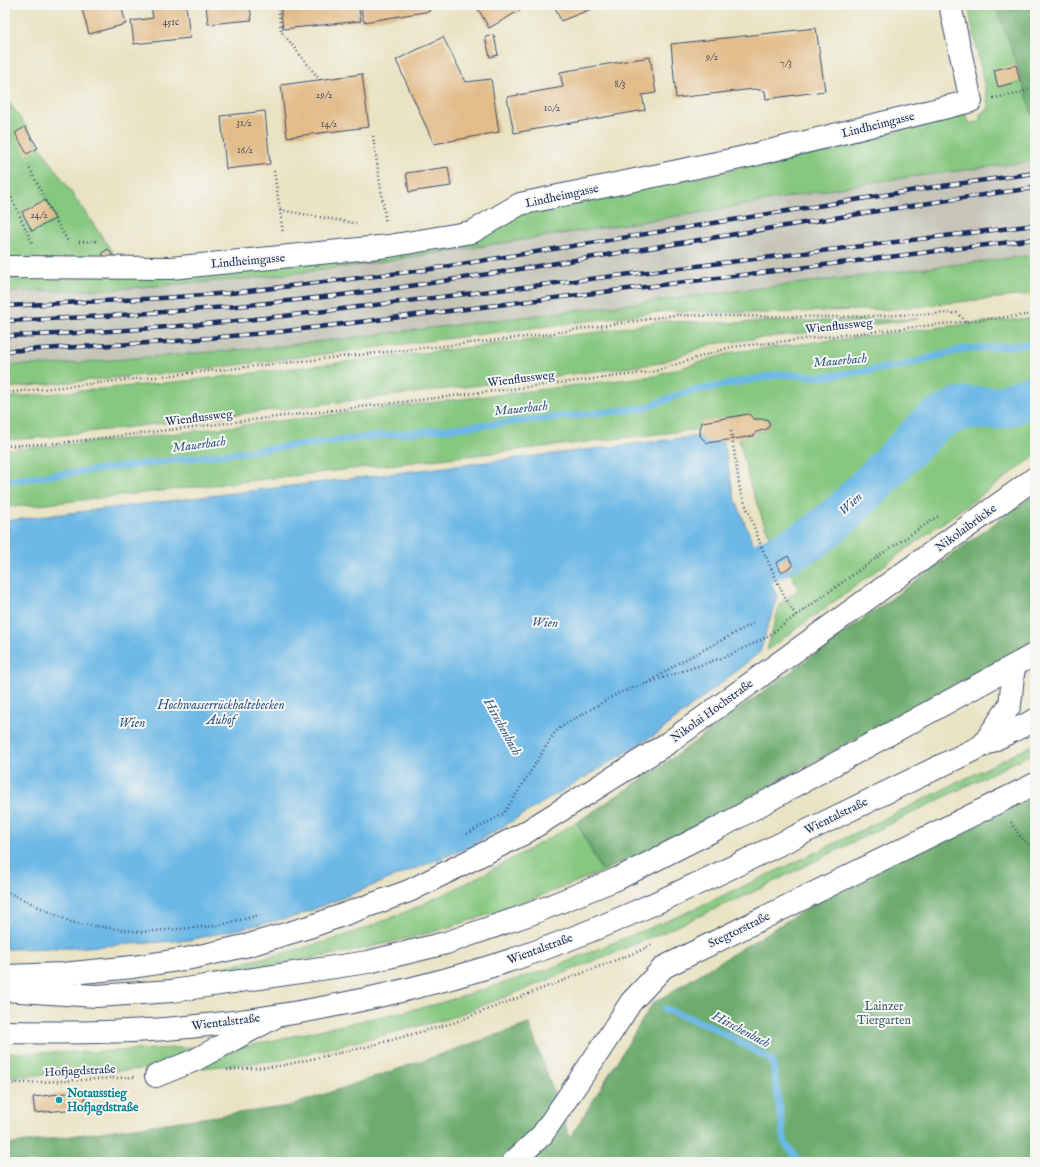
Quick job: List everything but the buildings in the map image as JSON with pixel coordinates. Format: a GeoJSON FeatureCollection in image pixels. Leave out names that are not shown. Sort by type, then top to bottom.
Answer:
{"type":"FeatureCollection","features":[{"type":"Feature","properties":{"kind":"main road"},"geometry":{"type":"LineString","coordinates":[[950,5],[971,101]]}},
{"type":"Feature","properties":{"kind":"main road","name":"Lindheimgasse"},"geometry":{"type":"LineString","coordinates":[[5,267],[171,268],[390,246],[472,232],[520,204],[745,157],[971,101]]}},
{"type":"Feature","properties":{"kind":"main road","name":"Nikolaibrücke"},"geometry":{"type":"LineString","coordinates":[[896,578],[1035,478]]}},
{"type":"Feature","properties":{"kind":"main road","name":"Nikolai Hochstraße"},"geometry":{"type":"LineString","coordinates":[[5,976],[62,974],[134,967],[191,958],[249,945],[312,926],[408,891],[522,834],[668,743],[896,578]]}},
{"type":"Feature","properties":{"kind":"main road"},"geometry":{"type":"LineString","coordinates":[[5,990],[96,996],[172,991],[368,962],[446,943],[533,913],[619,878],[720,827],[1035,654]]}},
{"type":"Feature","properties":{"kind":"main road"},"geometry":{"type":"LineString","coordinates":[[982,746],[1010,706],[1014,666]]}},
{"type":"Feature","properties":{"kind":"main road","name":"Wientalstraße"},"geometry":{"type":"LineString","coordinates":[[5,1032],[46,1033],[127,1031],[207,1025],[278,1016],[362,1000],[444,980],[504,962],[577,936],[652,905],[1035,720]]}},
{"type":"Feature","properties":{"kind":"main road","name":"Stegtorstraße"},"geometry":{"type":"LineString","coordinates":[[514,1162],[542,1135],[631,1002],[664,968],[998,801],[1035,784]]}},
{"type":"Feature","properties":{"kind":"main road"},"geometry":{"type":"LineString","coordinates":[[156,1076],[195,1060],[278,1016]]}},
{"type":"Feature","properties":{"kind":"path"},"geometry":{"type":"LineString","coordinates":[[278,5],[281,32],[320,80]]}},
{"type":"Feature","properties":{"kind":"path"},"geometry":{"type":"LineString","coordinates":[[971,101],[1017,94],[1035,87]]}},
{"type":"Feature","properties":{"kind":"path"},"geometry":{"type":"LineString","coordinates":[[373,136],[390,246]]}},
{"type":"Feature","properties":{"kind":"path"},"geometry":{"type":"LineString","coordinates":[[28,165],[55,219],[69,243]]}},
{"type":"Feature","properties":{"kind":"path"},"geometry":{"type":"LineString","coordinates":[[274,171],[280,210],[363,225]]}},
{"type":"Feature","properties":{"kind":"path"},"geometry":{"type":"LineString","coordinates":[[5,183],[34,246]]}},
{"type":"Feature","properties":{"kind":"path"},"geometry":{"type":"LineString","coordinates":[[5,393],[526,337],[675,315],[840,317],[956,313],[966,322]]}},
{"type":"Feature","properties":{"kind":"path","name":"Wienflussweg"},"geometry":{"type":"LineString","coordinates":[[5,446],[60,443],[652,372],[731,347],[1035,314]]}},
{"type":"Feature","properties":{"kind":"path"},"geometry":{"type":"LineString","coordinates":[[731,431],[740,490],[762,548],[784,596],[796,616]]}},
{"type":"Feature","properties":{"kind":"path"},"geometry":{"type":"LineString","coordinates":[[461,837],[503,814],[555,732],[567,723],[619,693],[730,655],[765,638],[886,551],[943,514]]}},
{"type":"Feature","properties":{"kind":"path"},"geometry":{"type":"LineString","coordinates":[[644,685],[677,664],[754,623]]}},
{"type":"Feature","properties":{"kind":"path"},"geometry":{"type":"LineString","coordinates":[[998,801],[1020,836],[1035,851]]}},
{"type":"Feature","properties":{"kind":"path"},"geometry":{"type":"LineString","coordinates":[[5,891],[73,923],[140,932],[216,926],[263,915]]}},
{"type":"Feature","properties":{"kind":"path","name":"Hofjagdstraße"},"geometry":{"type":"LineString","coordinates":[[5,1084],[156,1076]]}},
{"type":"Feature","properties":{"kind":"shaded area"},"geometry":{"type":"Polygon","coordinates":[[[1035,161],[1035,255],[273,347],[50,365],[5,365],[5,292],[116,289],[244,279],[879,181],[1035,161]]]}},
{"type":"Feature","properties":{"kind":"green space"},"geometry":{"type":"Polygon","coordinates":[[[968,5],[1035,5],[1035,109],[1030,109],[1035,122],[1035,161],[879,181],[698,213],[353,266],[244,279],[116,289],[5,292],[5,273],[354,258],[521,210],[709,175],[953,118],[965,113],[970,124],[980,121],[980,114],[989,109],[968,5]]]}},
{"type":"Feature","properties":{"kind":"green space"},"geometry":{"type":"Polygon","coordinates":[[[995,5],[1035,5],[1035,122],[1010,44],[995,5]]]}},
{"type":"Feature","properties":{"kind":"green space"},"geometry":{"type":"Polygon","coordinates":[[[5,99],[7,99],[120,263],[5,261],[5,99]]]}},
{"type":"Feature","properties":{"kind":"green space"},"geometry":{"type":"Polygon","coordinates":[[[1035,255],[1035,294],[891,309],[764,313],[666,311],[189,371],[5,388],[5,365],[50,365],[273,347],[1035,255]]]}},
{"type":"Feature","properties":{"kind":"green space"},"geometry":{"type":"Polygon","coordinates":[[[1035,318],[1035,456],[767,650],[780,604],[799,589],[765,526],[749,481],[739,438],[767,429],[770,424],[767,419],[754,419],[749,414],[703,422],[700,429],[38,505],[5,507],[5,450],[137,438],[654,376],[734,352],[985,322],[1035,318]]]}},
{"type":"Feature","properties":{"kind":"green space"},"geometry":{"type":"Polygon","coordinates":[[[919,319],[712,344],[660,363],[638,366],[139,426],[5,440],[5,398],[195,380],[598,332],[664,321],[716,323],[919,319]]]}},
{"type":"Feature","properties":{"kind":"green space"},"geometry":{"type":"Polygon","coordinates":[[[1035,494],[1035,641],[682,834],[602,872],[577,822],[660,767],[1035,494]]]}},
{"type":"Feature","properties":{"kind":"green space"},"geometry":{"type":"Polygon","coordinates":[[[1035,744],[1035,752],[749,894],[657,935],[523,990],[447,1019],[281,1060],[182,1070],[243,1047],[437,1004],[549,969],[681,915],[817,852],[1035,744]]]}},
{"type":"Feature","properties":{"kind":"green space","name":"Lainzer Tiergarten"},"geometry":{"type":"Polygon","coordinates":[[[1035,771],[1035,1162],[5,1162],[5,1145],[290,1106],[529,1024],[570,1138],[653,1003],[1014,781],[1035,771]]]}},
{"type":"Feature","properties":{"kind":"green space"},"geometry":{"type":"Polygon","coordinates":[[[577,822],[602,872],[501,910],[439,930],[326,956],[212,975],[211,969],[269,957],[307,947],[363,929],[391,918],[472,880],[577,822]]]}},
{"type":"Feature","properties":{"kind":"green space"},"geometry":{"type":"Polygon","coordinates":[[[216,1043],[157,1068],[5,1077],[5,1053],[95,1052],[192,1047],[216,1043]]]}},
{"type":"Feature","properties":{"kind":"water","name":"Hochwasserrückhaltebecken Auhof"},"geometry":{"type":"Polygon","coordinates":[[[700,436],[723,440],[734,496],[755,549],[777,596],[760,652],[658,733],[469,847],[297,916],[190,940],[72,948],[5,949],[5,521],[700,436]]]}},
{"type":"Feature","properties":{"kind":"waterway","name":"Mauerbach"},"geometry":{"type":"LineString","coordinates":[[5,481],[332,441],[645,408],[683,393],[781,374],[822,377],[900,366],[964,349],[1015,346],[1035,343]]}},
{"type":"Feature","properties":{"kind":"waterway","name":"Wien"},"geometry":{"type":"LineString","coordinates":[[707,586],[746,572],[813,538],[840,516],[933,422],[961,408],[998,408],[1035,396]]}},
{"type":"Feature","properties":{"kind":"waterway","name":"Hirschenbach"},"geometry":{"type":"LineString","coordinates":[[665,1009],[708,1025],[772,1060],[785,1143],[800,1162]]}},
{"type":"Feature","properties":{"kind":"railway"},"geometry":{"type":"LineString","coordinates":[[5,306],[231,293],[425,270],[928,188],[1035,173]]}},
{"type":"Feature","properties":{"kind":"railway"},"geometry":{"type":"LineString","coordinates":[[5,321],[219,308],[325,297],[485,275],[752,231],[1035,188]]}},
{"type":"Feature","properties":{"kind":"railway"},"geometry":{"type":"LineString","coordinates":[[5,336],[144,329],[284,316],[1035,225]]}},
{"type":"Feature","properties":{"kind":"railway"},"geometry":{"type":"LineString","coordinates":[[5,351],[166,342],[286,331],[1035,239]]}},
{"type":"Feature","properties":{"kind":"place","name":"Notausstieg Hofjagdstraße"},"geometry":{"type":"Point","coordinates":[59,1100]}}]}
